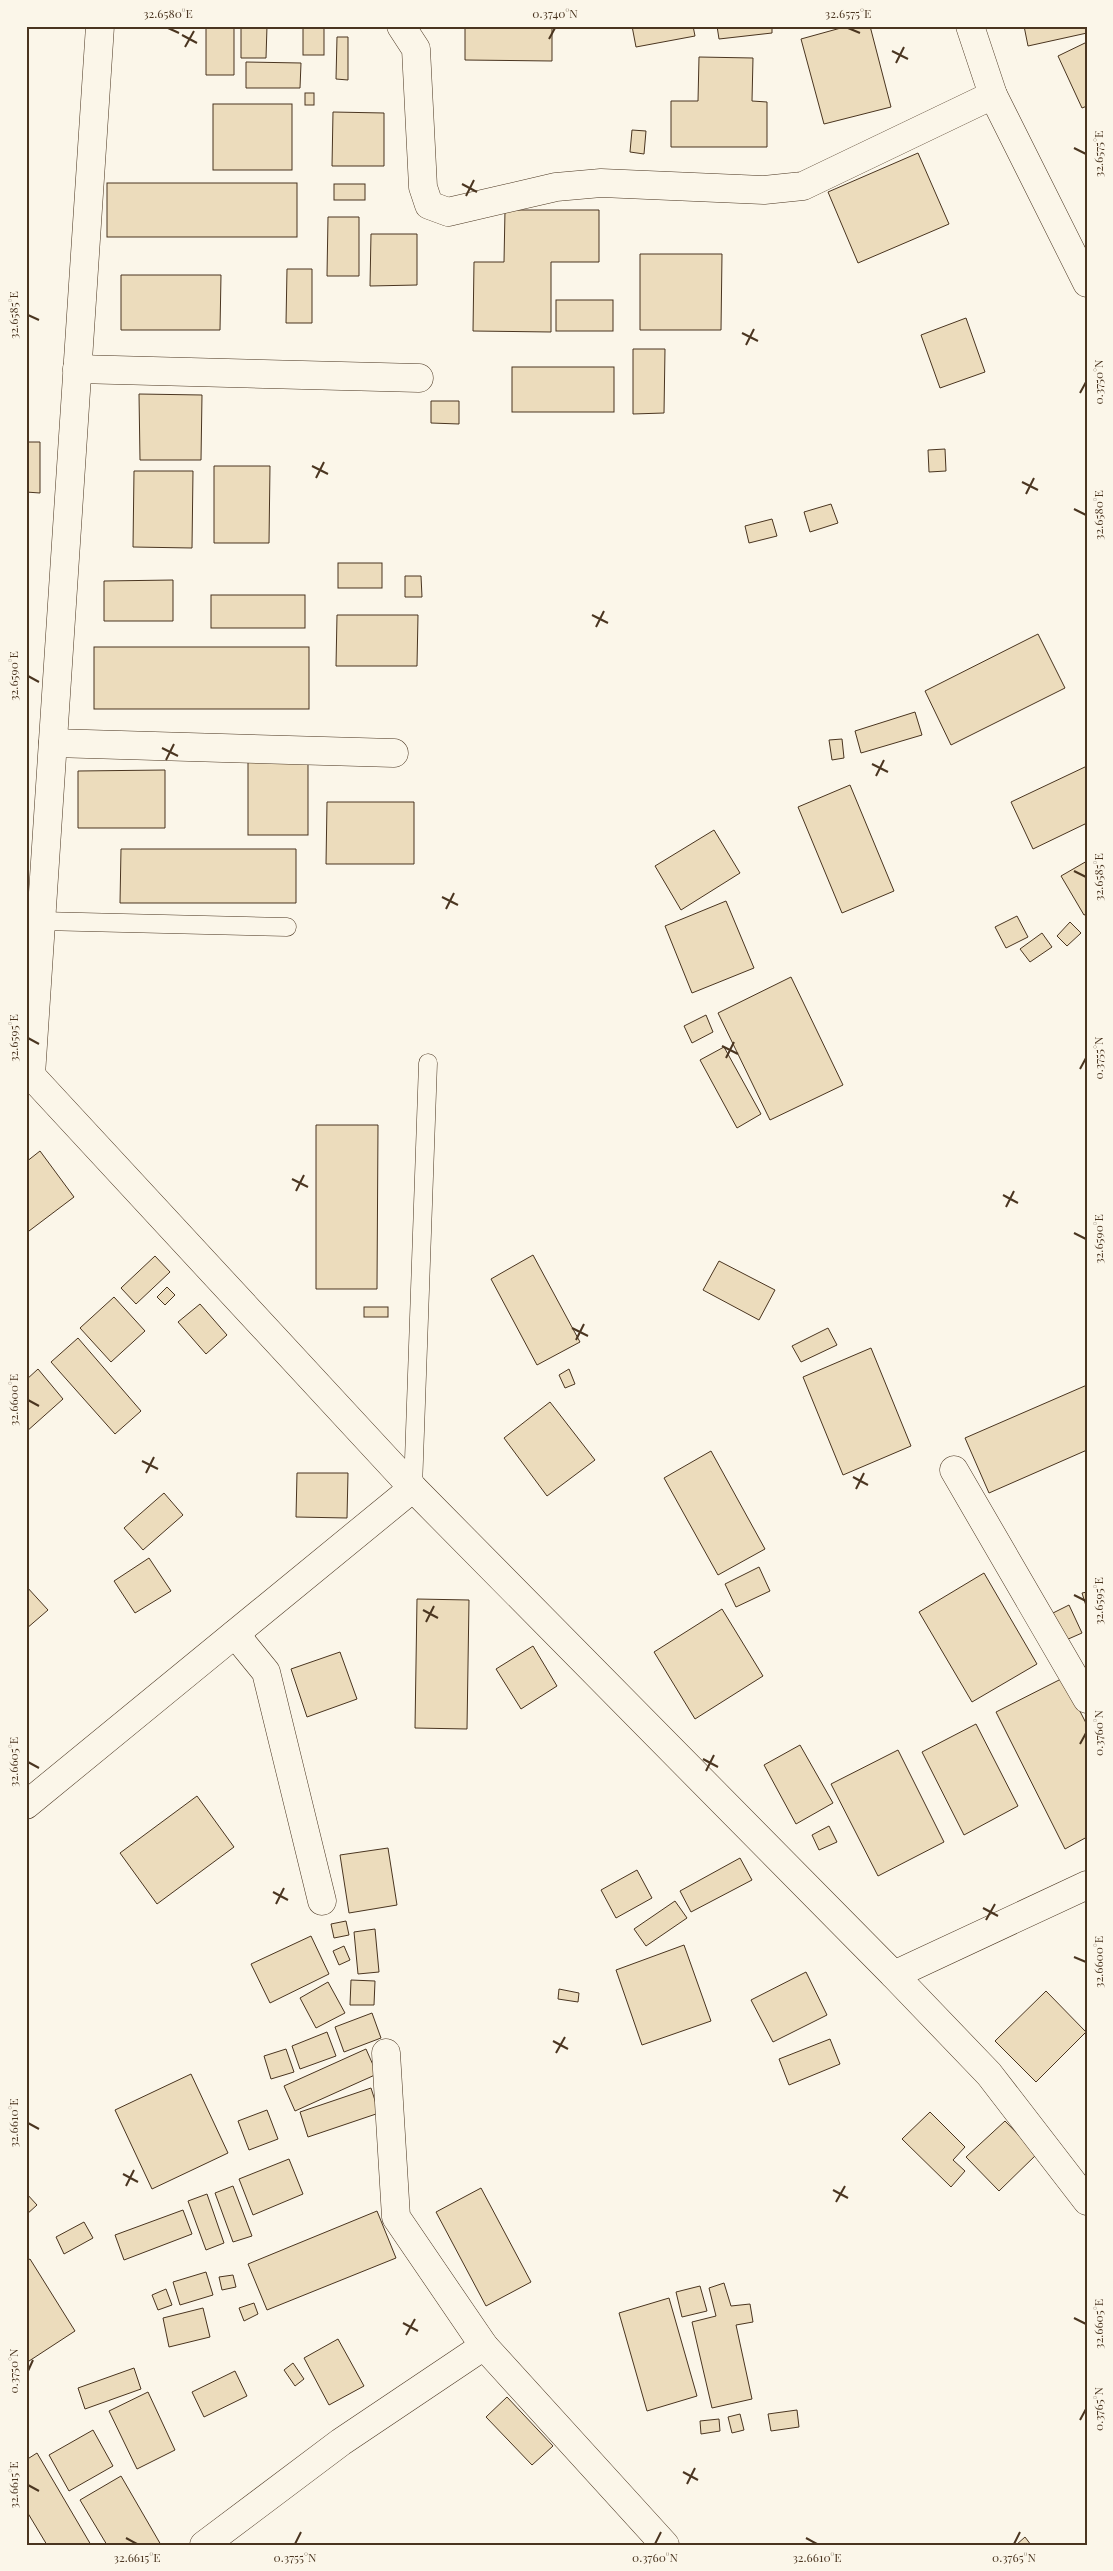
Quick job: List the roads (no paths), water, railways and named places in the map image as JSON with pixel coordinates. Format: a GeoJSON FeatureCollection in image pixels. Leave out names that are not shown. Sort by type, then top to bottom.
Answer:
{"type":"FeatureCollection","features":[{"type":"Feature","properties":{"kind":"street"},"geometry":{"type":"LineString","coordinates":[[100,26],[41,921],[29,1073],[413,1488],[894,1975],[989,2074],[1087,2201]]}},
{"type":"Feature","properties":{"kind":"street"},"geometry":{"type":"LineString","coordinates":[[401,26],[416,49],[423,187],[429,205],[448,212],[556,187],[601,183],[764,190],[803,186],[994,95]]}},
{"type":"Feature","properties":{"kind":"street"},"geometry":{"type":"LineString","coordinates":[[970,26],[994,95],[1087,283]]}},
{"type":"Feature","properties":{"kind":"street"},"geometry":{"type":"LineString","coordinates":[[77,369],[419,378]]}},
{"type":"Feature","properties":{"kind":"street"},"geometry":{"type":"LineString","coordinates":[[53,742],[394,753]]}},
{"type":"Feature","properties":{"kind":"street"},"geometry":{"type":"LineString","coordinates":[[954,1470],[1087,1699]]}},
{"type":"Feature","properties":{"kind":"street"},"geometry":{"type":"LineString","coordinates":[[26,1805],[413,1488]]}},
{"type":"Feature","properties":{"kind":"street"},"geometry":{"type":"LineString","coordinates":[[235,1634],[266,1672],[322,1901]]}},
{"type":"Feature","properties":{"kind":"street"},"geometry":{"type":"LineString","coordinates":[[894,1975],[1087,1885]]}},
{"type":"Feature","properties":{"kind":"street"},"geometry":{"type":"LineString","coordinates":[[386,2053],[396,2217],[484,2346],[665,2545]]}},
{"type":"Feature","properties":{"kind":"street"},"geometry":{"type":"LineString","coordinates":[[204,2545],[341,2442],[484,2346]]}},
{"type":"Feature","properties":{"kind":"lane"},"geometry":{"type":"LineString","coordinates":[[41,921],[287,927]]}},
{"type":"Feature","properties":{"kind":"lane"},"geometry":{"type":"LineString","coordinates":[[413,1488],[428,1063]]}}]}
